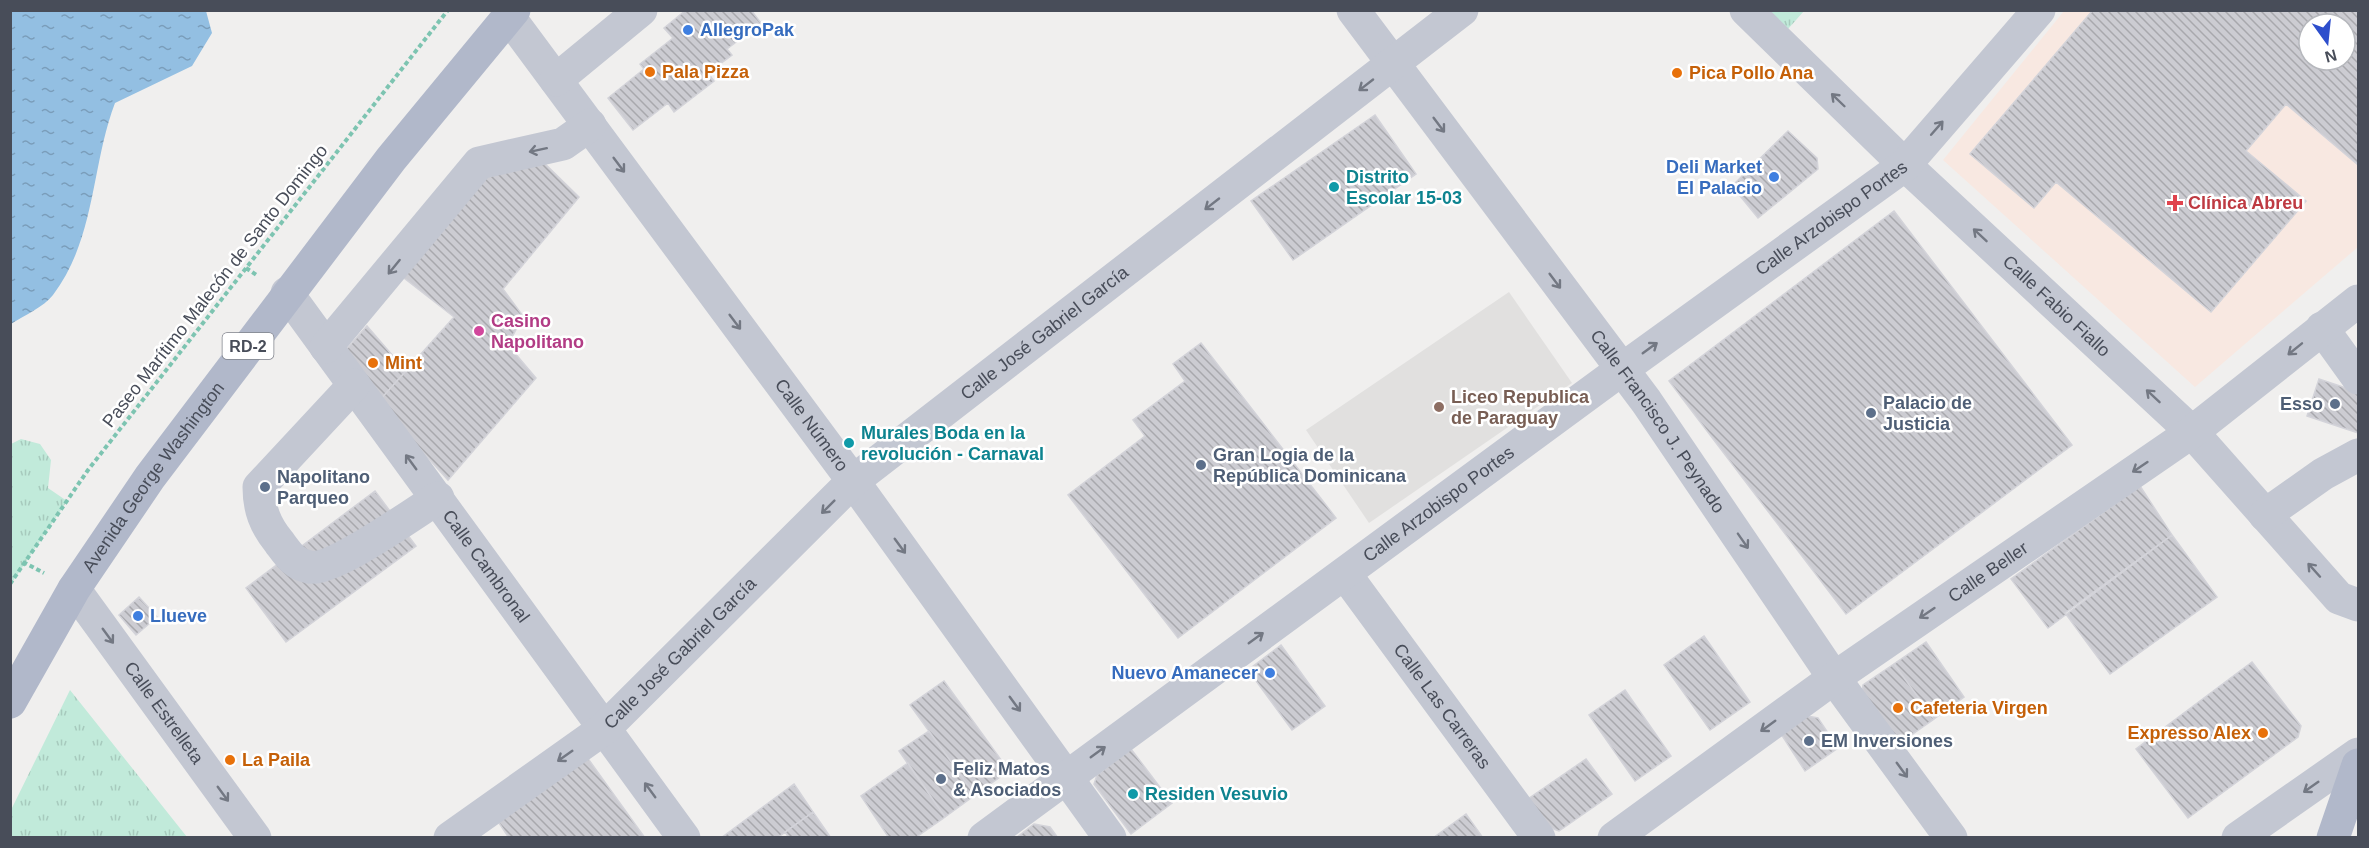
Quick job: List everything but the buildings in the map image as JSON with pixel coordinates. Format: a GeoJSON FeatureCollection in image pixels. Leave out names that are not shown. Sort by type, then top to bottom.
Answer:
{"type":"FeatureCollection","features":[{"type":"Feature","properties":{"kind":"main road","name":"Avenida George Washington"},"geometry":{"type":"LineString","coordinates":[[10,702],[74,589],[150,477],[287,293],[391,159],[512,14]]}},
{"type":"Feature","properties":{"kind":"main road"},"geometry":{"type":"LineString","coordinates":[[2333,837],[2358,765]]}},
{"type":"Feature","properties":{"kind":"street"},"geometry":{"type":"LineString","coordinates":[[556,80],[641,10]]}},
{"type":"Feature","properties":{"kind":"street","name":"Calle Francisco J. Peynado"},"geometry":{"type":"LineString","coordinates":[[1353,10],[1659,420],[1834,678],[1951,837]]}},
{"type":"Feature","properties":{"kind":"street","name":"Calle José Gabriel García"},"geometry":{"type":"LineString","coordinates":[[450,837],[605,728],[853,481],[1462,10]]}},
{"type":"Feature","properties":{"kind":"street","name":"Calle Fabio Fiallo"},"geometry":{"type":"LineString","coordinates":[[1746,10],[1905,165],[2192,432],[2339,598],[2358,606]]}},
{"type":"Feature","properties":{"kind":"street","name":"Calle Número"},"geometry":{"type":"LineString","coordinates":[[512,14],[556,80],[853,481],[1110,837]]}},
{"type":"Feature","properties":{"kind":"street","name":"Calle Arzobispo Portes"},"geometry":{"type":"LineString","coordinates":[[984,837],[1905,165],[2028,15]]}},
{"type":"Feature","properties":{"kind":"street"},"geometry":{"type":"LineString","coordinates":[[326,347],[478,163],[563,144],[590,125]]}},
{"type":"Feature","properties":{"kind":"street","name":"Calle Cambronal"},"geometry":{"type":"LineString","coordinates":[[287,293],[684,837]]}},
{"type":"Feature","properties":{"kind":"street","name":"Calle Beller"},"geometry":{"type":"LineString","coordinates":[[1614,837],[1834,678],[2192,432],[2358,301]]}},
{"type":"Feature","properties":{"kind":"street"},"geometry":{"type":"LineString","coordinates":[[2322,328],[2358,378]]}},
{"type":"Feature","properties":{"kind":"street"},"geometry":{"type":"LineString","coordinates":[[354,385],[259,487],[259,508],[272,533],[294,563],[312,568],[334,563],[438,498]]}},
{"type":"Feature","properties":{"kind":"street"},"geometry":{"type":"LineString","coordinates":[[2265,515],[2323,474],[2358,455]]}},
{"type":"Feature","properties":{"kind":"street","name":"Calle Las Carreras"},"geometry":{"type":"LineString","coordinates":[[1345,574],[1539,837]]}},
{"type":"Feature","properties":{"kind":"street","name":"Calle Estrelleta"},"geometry":{"type":"LineString","coordinates":[[74,589],[255,837]]}},
{"type":"Feature","properties":{"kind":"street"},"geometry":{"type":"LineString","coordinates":[[2238,837],[2358,754]]}},
{"type":"Feature","properties":{"kind":"path","name":"Paseo Marítimo Malecón de Santo Domingo"},"geometry":{"type":"LineString","coordinates":[[10,584],[95,461],[448,10]]}},
{"type":"Feature","properties":{"kind":"shaded area","name":"Clínica Abreu"},"geometry":{"type":"Polygon","coordinates":[[[2064,11],[2358,11],[2358,247],[2195,387],[1943,160],[2064,11]]]}},
{"type":"Feature","properties":{"kind":"shaded area","name":"Liceo Republica de Paraguay"},"geometry":{"type":"Polygon","coordinates":[[[1509,292],[1572,383],[1369,523],[1306,430],[1509,292]]]}},
{"type":"Feature","properties":{"kind":"green space"},"geometry":{"type":"Polygon","coordinates":[[[1752,11],[1804,11],[1780,38],[1752,11]]]}},
{"type":"Feature","properties":{"kind":"green space"},"geometry":{"type":"Polygon","coordinates":[[[21,439],[40,444],[51,460],[48,488],[67,501],[11,584],[11,444],[21,439]]]}},
{"type":"Feature","properties":{"kind":"green space"},"geometry":{"type":"Polygon","coordinates":[[[70,690],[187,837],[11,837],[11,810],[70,690]]]}},
{"type":"Feature","properties":{"kind":"water"},"geometry":{"type":"Polygon","coordinates":[[[11,10],[206,11],[212,33],[192,66],[115,103],[107,127],[85,226],[67,273],[49,299],[11,324],[11,10]]]}},
{"type":"Feature","properties":{"kind":"place","name":"AllegroPak"},"geometry":{"type":"Point","coordinates":[688,30]}},
{"type":"Feature","properties":{"kind":"place","name":"Pala Pizza"},"geometry":{"type":"Point","coordinates":[650,72]}},
{"type":"Feature","properties":{"kind":"place","name":"Pica Pollo Ana"},"geometry":{"type":"Point","coordinates":[1677,73]}},
{"type":"Feature","properties":{"kind":"place","name":"Deli Market El Palacio"},"geometry":{"type":"Point","coordinates":[1774,177]}},
{"type":"Feature","properties":{"kind":"place","name":"Distrito Escolar 15-03"},"geometry":{"type":"Point","coordinates":[1334,187]}},
{"type":"Feature","properties":{"kind":"place","name":"Clínica Abreu"},"geometry":{"type":"Point","coordinates":[2175,203]}},
{"type":"Feature","properties":{"kind":"place","name":"Casino Napolitano"},"geometry":{"type":"Point","coordinates":[479,331]}},
{"type":"Feature","properties":{"kind":"place","name":"Mint"},"geometry":{"type":"Point","coordinates":[373,363]}},
{"type":"Feature","properties":{"kind":"place","name":"Esso"},"geometry":{"type":"Point","coordinates":[2335,404]}},
{"type":"Feature","properties":{"kind":"place","name":"Liceo Republica de Paraguay"},"geometry":{"type":"Point","coordinates":[1439,407]}},
{"type":"Feature","properties":{"kind":"place","name":"Palacio de Justicia"},"geometry":{"type":"Point","coordinates":[1871,413]}},
{"type":"Feature","properties":{"kind":"place","name":"Murales Boda en la revolución - Carnaval"},"geometry":{"type":"Point","coordinates":[849,443]}},
{"type":"Feature","properties":{"kind":"place","name":"Gran Logia de la República Dominicana"},"geometry":{"type":"Point","coordinates":[1201,465]}},
{"type":"Feature","properties":{"kind":"place","name":"Napolitano Parqueo"},"geometry":{"type":"Point","coordinates":[265,487]}},
{"type":"Feature","properties":{"kind":"place","name":"Llueve"},"geometry":{"type":"Point","coordinates":[138,616]}},
{"type":"Feature","properties":{"kind":"place","name":"Nuevo Amanecer"},"geometry":{"type":"Point","coordinates":[1270,673]}},
{"type":"Feature","properties":{"kind":"place","name":"Cafeteria Virgen"},"geometry":{"type":"Point","coordinates":[1898,708]}},
{"type":"Feature","properties":{"kind":"place","name":"Expresso Alex"},"geometry":{"type":"Point","coordinates":[2263,733]}},
{"type":"Feature","properties":{"kind":"place","name":"EM Inversiones"},"geometry":{"type":"Point","coordinates":[1809,741]}},
{"type":"Feature","properties":{"kind":"place","name":"La Paila"},"geometry":{"type":"Point","coordinates":[230,760]}},
{"type":"Feature","properties":{"kind":"place","name":"Feliz Matos & Asociados"},"geometry":{"type":"Point","coordinates":[941,779]}},
{"type":"Feature","properties":{"kind":"place","name":"Residen Vesuvio"},"geometry":{"type":"Point","coordinates":[1133,794]}}]}
